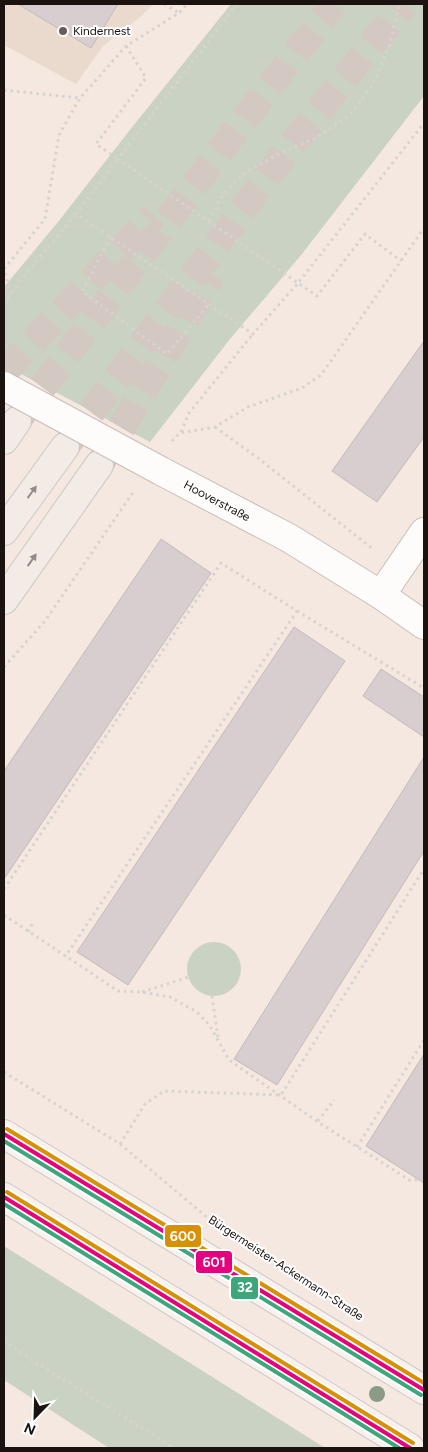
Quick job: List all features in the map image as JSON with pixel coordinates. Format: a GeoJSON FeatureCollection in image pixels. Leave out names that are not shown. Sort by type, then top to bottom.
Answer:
{"type":"FeatureCollection","features":[{"type":"Feature","properties":{"kind":"highway"},"geometry":{"type":"LineString","coordinates":[[4,531],[65,447]]}},
{"type":"Feature","properties":{"kind":"highway"},"geometry":{"type":"LineString","coordinates":[[4,600],[100,465]]}},
{"type":"Feature","properties":{"kind":"main road"},"geometry":{"type":"LineString","coordinates":[[4,1134],[424,1390]]}},
{"type":"Feature","properties":{"kind":"main road"},"geometry":{"type":"LineString","coordinates":[[4,1197],[410,1448]]}},
{"type":"Feature","properties":{"kind":"street","name":"Hooverstraße"},"geometry":{"type":"LineString","coordinates":[[4,386],[163,459],[381,595],[424,625]]}},
{"type":"Feature","properties":{"kind":"street"},"geometry":{"type":"LineString","coordinates":[[381,595],[424,532]]}},
{"type":"Feature","properties":{"kind":"path"},"geometry":{"type":"LineString","coordinates":[[164,4],[179,14]]}},
{"type":"Feature","properties":{"kind":"path"},"geometry":{"type":"LineString","coordinates":[[11,294],[4,269],[45,219],[59,135],[80,98],[126,46],[179,14],[188,4]]}},
{"type":"Feature","properties":{"kind":"path"},"geometry":{"type":"LineString","coordinates":[[4,304],[76,214],[237,4]]}},
{"type":"Feature","properties":{"kind":"path"},"geometry":{"type":"LineString","coordinates":[[209,221],[222,196],[245,173],[278,154],[318,137],[350,114],[372,86],[389,46],[399,4]]}},
{"type":"Feature","properties":{"kind":"path"},"geometry":{"type":"LineString","coordinates":[[126,46],[146,78],[96,144],[316,296],[365,234],[401,261]]}},
{"type":"Feature","properties":{"kind":"path"},"geometry":{"type":"LineString","coordinates":[[4,90],[80,98]]}},
{"type":"Feature","properties":{"kind":"path"},"geometry":{"type":"LineString","coordinates":[[163,459],[180,433],[189,412],[298,283],[424,123]]}},
{"type":"Feature","properties":{"kind":"path"},"geometry":{"type":"LineString","coordinates":[[76,214],[253,334]]}},
{"type":"Feature","properties":{"kind":"path"},"geometry":{"type":"LineString","coordinates":[[180,433],[215,427],[248,407],[302,388],[321,375],[424,228]]}},
{"type":"Feature","properties":{"kind":"path"},"geometry":{"type":"LineString","coordinates":[[111,237],[82,291],[167,354],[209,304]]}},
{"type":"Feature","properties":{"kind":"path"},"geometry":{"type":"LineString","coordinates":[[4,290],[11,294]]}},
{"type":"Feature","properties":{"kind":"path"},"geometry":{"type":"LineString","coordinates":[[215,427],[258,458],[398,569]]}},
{"type":"Feature","properties":{"kind":"path"},"geometry":{"type":"LineString","coordinates":[[4,667],[45,621],[138,486]]}},
{"type":"Feature","properties":{"kind":"path"},"geometry":{"type":"LineString","coordinates":[[4,889],[221,563],[296,611],[424,688]]}},
{"type":"Feature","properties":{"kind":"path"},"geometry":{"type":"LineString","coordinates":[[65,956],[296,611]]}},
{"type":"Feature","properties":{"kind":"path"},"geometry":{"type":"LineString","coordinates":[[281,1095],[424,869]]}},
{"type":"Feature","properties":{"kind":"path"},"geometry":{"type":"LineString","coordinates":[[4,916],[118,991],[142,992],[170,997],[197,1012],[210,1026],[229,1060],[318,1122],[409,1180],[424,1180]]}},
{"type":"Feature","properties":{"kind":"path"},"geometry":{"type":"LineString","coordinates":[[28,932],[33,923]]}},
{"type":"Feature","properties":{"kind":"path"},"geometry":{"type":"LineString","coordinates":[[142,992],[189,976]]}},
{"type":"Feature","properties":{"kind":"path"},"geometry":{"type":"LineString","coordinates":[[212,996],[218,1041]]}},
{"type":"Feature","properties":{"kind":"path"},"geometry":{"type":"LineString","coordinates":[[357,1147],[424,1040]]}},
{"type":"Feature","properties":{"kind":"path","name":"Bürgermeister-Ackermann-Straße"},"geometry":{"type":"LineString","coordinates":[[4,1072],[120,1144],[210,1220]]}},
{"type":"Feature","properties":{"kind":"path"},"geometry":{"type":"LineString","coordinates":[[120,1144],[145,1104],[164,1092],[281,1095]]}},
{"type":"Feature","properties":{"kind":"path"},"geometry":{"type":"LineString","coordinates":[[318,1122],[334,1100]]}},
{"type":"Feature","properties":{"kind":"path"},"geometry":{"type":"LineString","coordinates":[[4,1340],[30,1359],[174,1448]]}},
{"type":"Feature","properties":{"kind":"shaded area","name":"Kindernest"},"geometry":{"type":"Polygon","coordinates":[[[4,4],[154,4],[103,46],[76,84],[4,45],[4,4]]]}},
{"type":"Feature","properties":{"kind":"green space"},"geometry":{"type":"Polygon","coordinates":[[[231,4],[424,4],[424,96],[302,254],[230,339],[150,442],[4,365],[4,287],[231,4]]]}},
{"type":"Feature","properties":{"kind":"green space"},"geometry":{"type":"Polygon","coordinates":[[[214,942],[224,944],[233,950],[239,959],[241,969],[239,979],[233,988],[224,994],[214,996],[204,994],[195,988],[189,979],[187,969],[189,959],[195,950],[204,944],[214,942]]]}},
{"type":"Feature","properties":{"kind":"green space"},"geometry":{"type":"Polygon","coordinates":[[[4,1246],[325,1448],[109,1448],[4,1380],[4,1246]]]}},
{"type":"Feature","properties":{"kind":"building"},"geometry":{"type":"Polygon","coordinates":[[[18,4],[118,4],[91,48],[18,4]]]}},
{"type":"Feature","properties":{"kind":"building"},"geometry":{"type":"Polygon","coordinates":[[[424,341],[424,437],[377,502],[332,471],[424,341]]]}},
{"type":"Feature","properties":{"kind":"building"},"geometry":{"type":"Polygon","coordinates":[[[161,539],[211,573],[4,879],[4,771],[161,539]]]}},
{"type":"Feature","properties":{"kind":"building"},"geometry":{"type":"Polygon","coordinates":[[[294,627],[345,661],[128,985],[77,952],[294,627]]]}},
{"type":"Feature","properties":{"kind":"building"},"geometry":{"type":"Polygon","coordinates":[[[381,669],[424,697],[424,737],[363,696],[381,669]]]}},
{"type":"Feature","properties":{"kind":"building"},"geometry":{"type":"Polygon","coordinates":[[[424,757],[424,851],[277,1085],[234,1059],[424,757]]]}},
{"type":"Feature","properties":{"kind":"building"},"geometry":{"type":"Polygon","coordinates":[[[424,1054],[424,1183],[366,1146],[424,1054]]]}},
{"type":"Feature","properties":{"kind":"tunnel"},"geometry":{"type":"LineString","coordinates":[[17,421],[241,123],[334,4]]}},
{"type":"Feature","properties":{"kind":"tunnel"},"geometry":{"type":"LineString","coordinates":[[66,446],[284,154],[404,4]]}},
{"type":"Feature","properties":{"kind":"tunnel"},"geometry":{"type":"LineString","coordinates":[[4,372],[154,215]]}},
{"type":"Feature","properties":{"kind":"tunnel"},"geometry":{"type":"LineString","coordinates":[[100,464],[212,275]]}},
{"type":"Feature","properties":{"kind":"transit line","name":"600"},"geometry":{"type":"LineString","coordinates":[[7,1129],[424,1383]]}},
{"type":"Feature","properties":{"kind":"transit line","name":"601"},"geometry":{"type":"LineString","coordinates":[[4,1134],[424,1390]]}},
{"type":"Feature","properties":{"kind":"transit line","name":"32"},"geometry":{"type":"LineString","coordinates":[[4,1141],[421,1395]]}},
{"type":"Feature","properties":{"kind":"transit line","name":"600"},"geometry":{"type":"LineString","coordinates":[[7,1192],[413,1443]]}},
{"type":"Feature","properties":{"kind":"transit line","name":"601"},"geometry":{"type":"LineString","coordinates":[[4,1197],[410,1448]]}},
{"type":"Feature","properties":{"kind":"transit line","name":"32"},"geometry":{"type":"LineString","coordinates":[[4,1204],[399,1448]]}},
{"type":"Feature","properties":{"kind":"place","name":"Kindernest"},"geometry":{"type":"Point","coordinates":[63,31]}}]}
